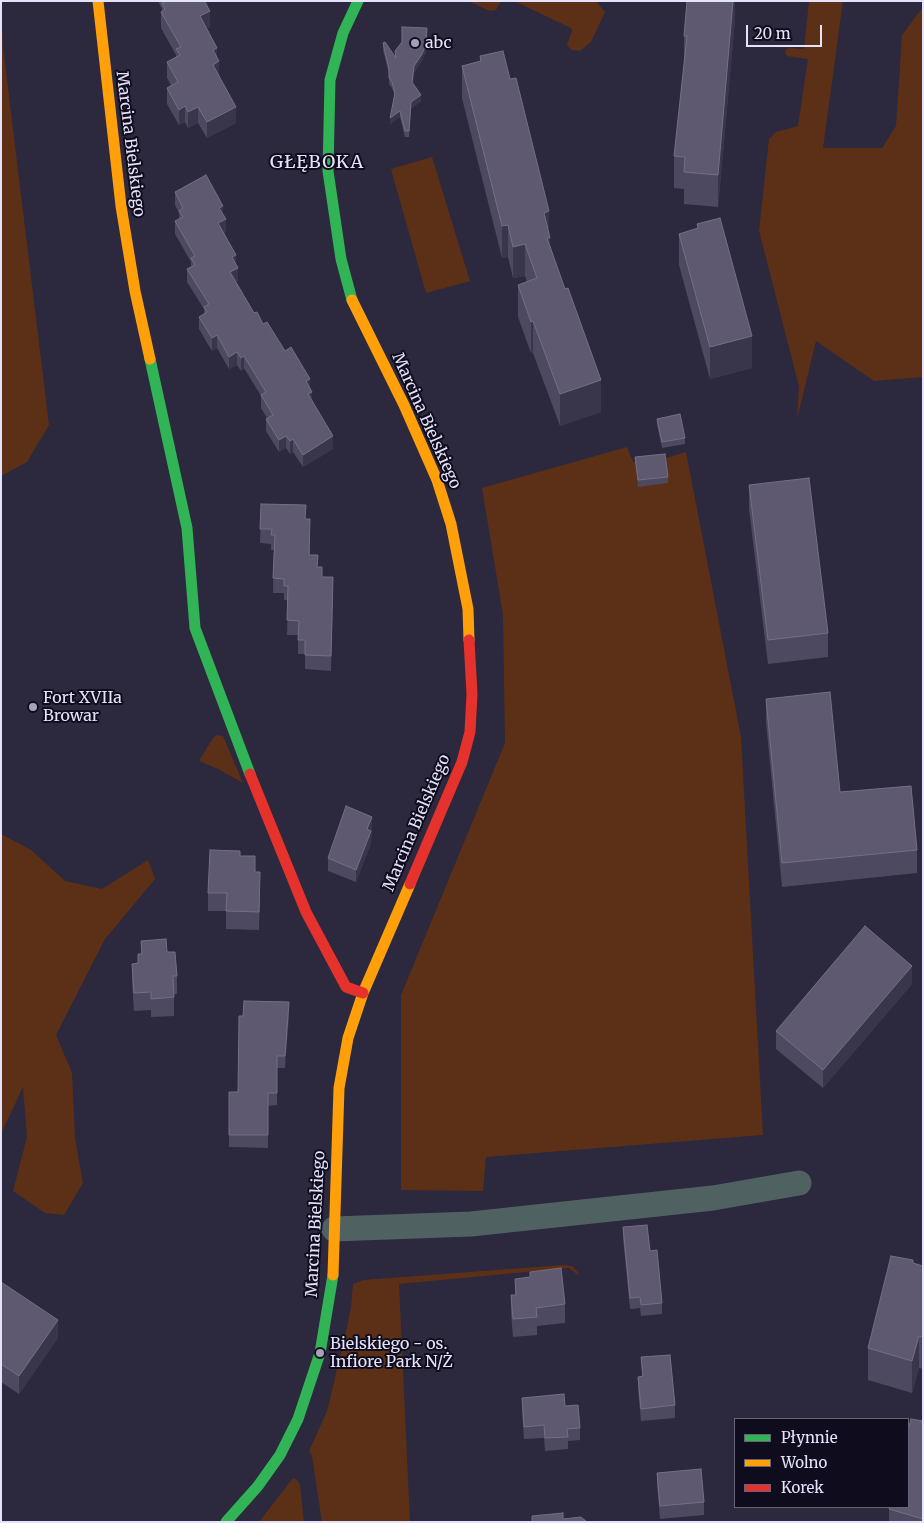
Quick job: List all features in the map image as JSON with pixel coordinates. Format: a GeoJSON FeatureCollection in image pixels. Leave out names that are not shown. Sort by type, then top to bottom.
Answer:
{"type":"FeatureCollection","features":[{"type":"Feature","properties":{"kind":"street","name":"Marcina Bielskiego"},"geometry":{"type":"LineString","coordinates":[[98,1],[104,68],[121,206],[135,290],[187,528],[195,628],[261,803],[306,912],[346,987],[363,993]]}},
{"type":"Feature","properties":{"kind":"street","name":"Marcina Bielskiego"},"geometry":{"type":"LineString","coordinates":[[226,1522],[258,1486],[280,1455],[298,1419],[310,1386],[320,1353],[334,1270],[339,1088],[348,1038],[363,993],[462,762],[470,732],[472,694],[468,609],[451,524],[437,480],[404,405],[353,304],[341,259],[328,170],[330,80],[343,32],[358,1]]}},
{"type":"Feature","properties":{"kind":"street"},"geometry":{"type":"LineString","coordinates":[[334,1229],[471,1224],[713,1198],[799,1183]]}},
{"type":"Feature","properties":{"kind":"shaded area"},"geometry":{"type":"Polygon","coordinates":[[[468,1],[501,1],[496,10],[490,11],[468,1]]]}},
{"type":"Feature","properties":{"kind":"shaded area"},"geometry":{"type":"Polygon","coordinates":[[[514,1],[596,1],[605,12],[591,42],[580,51],[572,50],[567,45],[572,31],[571,28],[514,1]]]}},
{"type":"Feature","properties":{"kind":"shaded area"},"geometry":{"type":"Polygon","coordinates":[[[809,1],[843,1],[823,148],[882,148],[896,126],[902,35],[923,7],[923,377],[874,381],[816,341],[797,419],[799,386],[759,231],[769,139],[776,132],[798,126],[808,59],[787,56],[785,53],[786,49],[790,48],[804,49],[809,1]]]}},
{"type":"Feature","properties":{"kind":"shaded area"},"geometry":{"type":"Polygon","coordinates":[[[1,5],[3,47],[49,425],[27,462],[1,476],[1,5]]]}},
{"type":"Feature","properties":{"kind":"shaded area"},"geometry":{"type":"Polygon","coordinates":[[[432,157],[470,281],[426,293],[391,169],[432,157]]]}},
{"type":"Feature","properties":{"kind":"shaded area"},"geometry":{"type":"Polygon","coordinates":[[[627,447],[633,462],[663,459],[686,452],[741,737],[763,1135],[486,1157],[483,1191],[401,1190],[401,995],[505,743],[503,615],[482,488],[627,447]]]}},
{"type":"Feature","properties":{"kind":"shaded area"},"geometry":{"type":"Polygon","coordinates":[[[217,735],[223,736],[243,783],[199,761],[213,738],[217,735]]]}},
{"type":"Feature","properties":{"kind":"shaded area"},"geometry":{"type":"Polygon","coordinates":[[[1,834],[31,850],[65,881],[102,889],[148,860],[155,879],[105,939],[56,1035],[72,1073],[75,1138],[83,1183],[64,1215],[45,1213],[13,1191],[27,1137],[23,1087],[1,1134],[1,834]]]}},
{"type":"Feature","properties":{"kind":"shaded area"},"geometry":{"type":"Polygon","coordinates":[[[562,1265],[572,1266],[579,1276],[569,1268],[399,1284],[410,1522],[322,1522],[312,1456],[309,1451],[327,1411],[346,1332],[353,1284],[364,1280],[562,1265]]]}},
{"type":"Feature","properties":{"kind":"shaded area"},"geometry":{"type":"Polygon","coordinates":[[[293,1478],[300,1485],[304,1522],[259,1522],[293,1478]]]}},
{"type":"Feature","properties":{"kind":"building"},"geometry":{"type":"Polygon","coordinates":[[[166,1],[204,1],[210,11],[200,16],[217,48],[213,50],[219,61],[213,65],[236,107],[207,122],[198,107],[188,112],[185,106],[179,110],[167,88],[178,82],[167,62],[180,55],[176,49],[181,47],[161,12],[165,9],[162,3],[166,1]]]}},
{"type":"Feature","properties":{"kind":"building"},"geometry":{"type":"Polygon","coordinates":[[[687,1],[733,1],[718,175],[684,172],[685,157],[674,156],[687,36],[684,36],[687,1]]]}},
{"type":"Feature","properties":{"kind":"building"},"geometry":{"type":"Polygon","coordinates":[[[402,27],[427,28],[426,45],[414,66],[412,82],[421,95],[411,102],[409,131],[405,131],[400,111],[390,118],[395,93],[389,78],[389,69],[383,43],[385,42],[396,58],[395,51],[402,42],[402,27]]]}},
{"type":"Feature","properties":{"kind":"building"},"geometry":{"type":"Polygon","coordinates":[[[503,51],[510,79],[516,78],[549,211],[544,213],[550,238],[547,238],[565,289],[568,288],[601,380],[560,394],[518,285],[537,278],[525,244],[513,247],[508,225],[502,226],[462,66],[481,61],[480,56],[503,51]]]}},
{"type":"Feature","properties":{"kind":"building"},"geometry":{"type":"Polygon","coordinates":[[[206,175],[223,206],[219,208],[226,219],[218,223],[236,255],[232,257],[238,268],[230,272],[254,313],[257,312],[263,324],[267,322],[285,351],[291,347],[310,379],[306,381],[312,392],[308,394],[333,436],[303,455],[293,439],[290,441],[286,436],[279,440],[266,419],[273,415],[261,395],[266,392],[244,356],[241,358],[237,352],[229,357],[217,335],[212,338],[199,317],[207,312],[204,307],[209,304],[187,269],[195,265],[191,258],[195,256],[175,221],[183,217],[179,211],[183,208],[175,192],[206,175]]]}},
{"type":"Feature","properties":{"kind":"building"},"geometry":{"type":"Polygon","coordinates":[[[720,218],[752,336],[710,347],[679,234],[698,228],[697,224],[720,218]]]}},
{"type":"Feature","properties":{"kind":"building"},"geometry":{"type":"Polygon","coordinates":[[[680,414],[685,438],[662,442],[657,419],[680,414]]]}},
{"type":"Feature","properties":{"kind":"building"},"geometry":{"type":"Polygon","coordinates":[[[665,454],[668,477],[638,480],[635,457],[665,454]]]}},
{"type":"Feature","properties":{"kind":"building"},"geometry":{"type":"Polygon","coordinates":[[[809,478],[828,633],[768,640],[749,485],[809,478]]]}},
{"type":"Feature","properties":{"kind":"building"},"geometry":{"type":"Polygon","coordinates":[[[261,504],[306,505],[305,519],[310,519],[309,555],[318,555],[317,567],[322,567],[322,577],[333,577],[331,656],[305,655],[305,640],[298,640],[299,621],[287,620],[288,586],[284,586],[284,579],[273,578],[275,535],[271,535],[272,529],[260,529],[261,504]]]}},
{"type":"Feature","properties":{"kind":"building"},"geometry":{"type":"Polygon","coordinates":[[[830,692],[840,792],[911,786],[917,850],[782,863],[766,699],[830,692]]]}},
{"type":"Feature","properties":{"kind":"building"},"geometry":{"type":"Polygon","coordinates":[[[346,806],[372,817],[367,829],[371,831],[356,870],[328,858],[346,806]]]}},
{"type":"Feature","properties":{"kind":"building"},"geometry":{"type":"Polygon","coordinates":[[[210,850],[240,851],[240,856],[255,856],[255,872],[260,872],[259,912],[226,911],[227,893],[208,893],[210,850]]]}},
{"type":"Feature","properties":{"kind":"building"},"geometry":{"type":"Polygon","coordinates":[[[865,926],[912,966],[823,1070],[776,1031],[865,926]]]}},
{"type":"Feature","properties":{"kind":"building"},"geometry":{"type":"Polygon","coordinates":[[[166,939],[167,952],[175,952],[177,976],[173,976],[174,997],[151,999],[151,992],[134,993],[132,964],[138,963],[138,954],[142,954],[141,941],[166,939]]]}},
{"type":"Feature","properties":{"kind":"building"},"geometry":{"type":"Polygon","coordinates":[[[244,1001],[289,1002],[285,1056],[277,1056],[277,1093],[268,1093],[268,1135],[229,1135],[229,1092],[238,1092],[239,1016],[243,1016],[244,1001]]]}},
{"type":"Feature","properties":{"kind":"building"},"geometry":{"type":"Polygon","coordinates":[[[647,1225],[650,1251],[657,1250],[662,1303],[641,1305],[640,1297],[630,1298],[623,1227],[647,1225]]]}},
{"type":"Feature","properties":{"kind":"building"},"geometry":{"type":"Polygon","coordinates":[[[891,1256],[913,1260],[913,1263],[923,1266],[923,1337],[919,1336],[912,1361],[868,1348],[891,1256]]]}},
{"type":"Feature","properties":{"kind":"building"},"geometry":{"type":"Polygon","coordinates":[[[561,1268],[565,1304],[536,1308],[537,1317],[513,1319],[511,1295],[516,1295],[515,1279],[530,1277],[530,1272],[561,1268]]]}},
{"type":"Feature","properties":{"kind":"building"},"geometry":{"type":"Polygon","coordinates":[[[1,1282],[58,1320],[19,1376],[1,1364],[1,1282]]]}},
{"type":"Feature","properties":{"kind":"building"},"geometry":{"type":"Polygon","coordinates":[[[670,1355],[675,1405],[641,1409],[638,1377],[643,1376],[641,1357],[670,1355]]]}},
{"type":"Feature","properties":{"kind":"building"},"geometry":{"type":"Polygon","coordinates":[[[564,1394],[565,1406],[578,1405],[580,1428],[567,1429],[568,1437],[545,1438],[544,1425],[524,1427],[522,1398],[564,1394]]]}},
{"type":"Feature","properties":{"kind":"building"},"geometry":{"type":"Polygon","coordinates":[[[911,1419],[923,1421],[923,1519],[889,1509],[909,1508],[909,1426],[911,1419]]]}},
{"type":"Feature","properties":{"kind":"building"},"geometry":{"type":"Polygon","coordinates":[[[701,1469],[704,1502],[660,1506],[657,1473],[701,1469]]]}},
{"type":"Feature","properties":{"kind":"building"},"geometry":{"type":"Polygon","coordinates":[[[563,1513],[563,1519],[581,1517],[587,1522],[532,1522],[532,1516],[563,1513]]]}},
{"type":"Feature","properties":{"kind":"traffic: fast"},"geometry":{"type":"LineString","coordinates":[[352,300],[341,259],[328,171],[330,80],[343,33],[358,1]]}},
{"type":"Feature","properties":{"kind":"traffic: fast"},"geometry":{"type":"LineString","coordinates":[[150,359],[187,528],[195,628],[250,774]]}},
{"type":"Feature","properties":{"kind":"traffic: fast"},"geometry":{"type":"LineString","coordinates":[[226,1522],[258,1486],[280,1455],[298,1419],[320,1353],[333,1275]]}},
{"type":"Feature","properties":{"kind":"traffic: slow"},"geometry":{"type":"LineString","coordinates":[[98,1],[121,206],[135,291],[150,359]]}},
{"type":"Feature","properties":{"kind":"traffic: slow"},"geometry":{"type":"LineString","coordinates":[[352,300],[404,405],[437,480],[451,524],[468,609],[469,640]]}},
{"type":"Feature","properties":{"kind":"traffic: slow"},"geometry":{"type":"LineString","coordinates":[[333,1275],[339,1088],[348,1038],[363,993],[410,884]]}},
{"type":"Feature","properties":{"kind":"traffic: jam"},"geometry":{"type":"LineString","coordinates":[[410,884],[462,762],[470,732],[472,694],[469,640]]}},
{"type":"Feature","properties":{"kind":"traffic: jam"},"geometry":{"type":"LineString","coordinates":[[250,774],[306,912],[346,987],[363,993]]}},
{"type":"Feature","properties":{"kind":"place","name":"abc"},"geometry":{"type":"Point","coordinates":[415,43]}},
{"type":"Feature","properties":{"kind":"place","name":"Fort XVIIa Browar"},"geometry":{"type":"Point","coordinates":[33,707]}},
{"type":"Feature","properties":{"kind":"place","name":"Bielskiego - os. Infiore Park N/Ż"},"geometry":{"type":"Point","coordinates":[320,1353]}},
{"type":"Feature","properties":{"kind":"district","name":"GŁĘBOKA"},"geometry":{"type":"Point","coordinates":[317,163]}}]}
